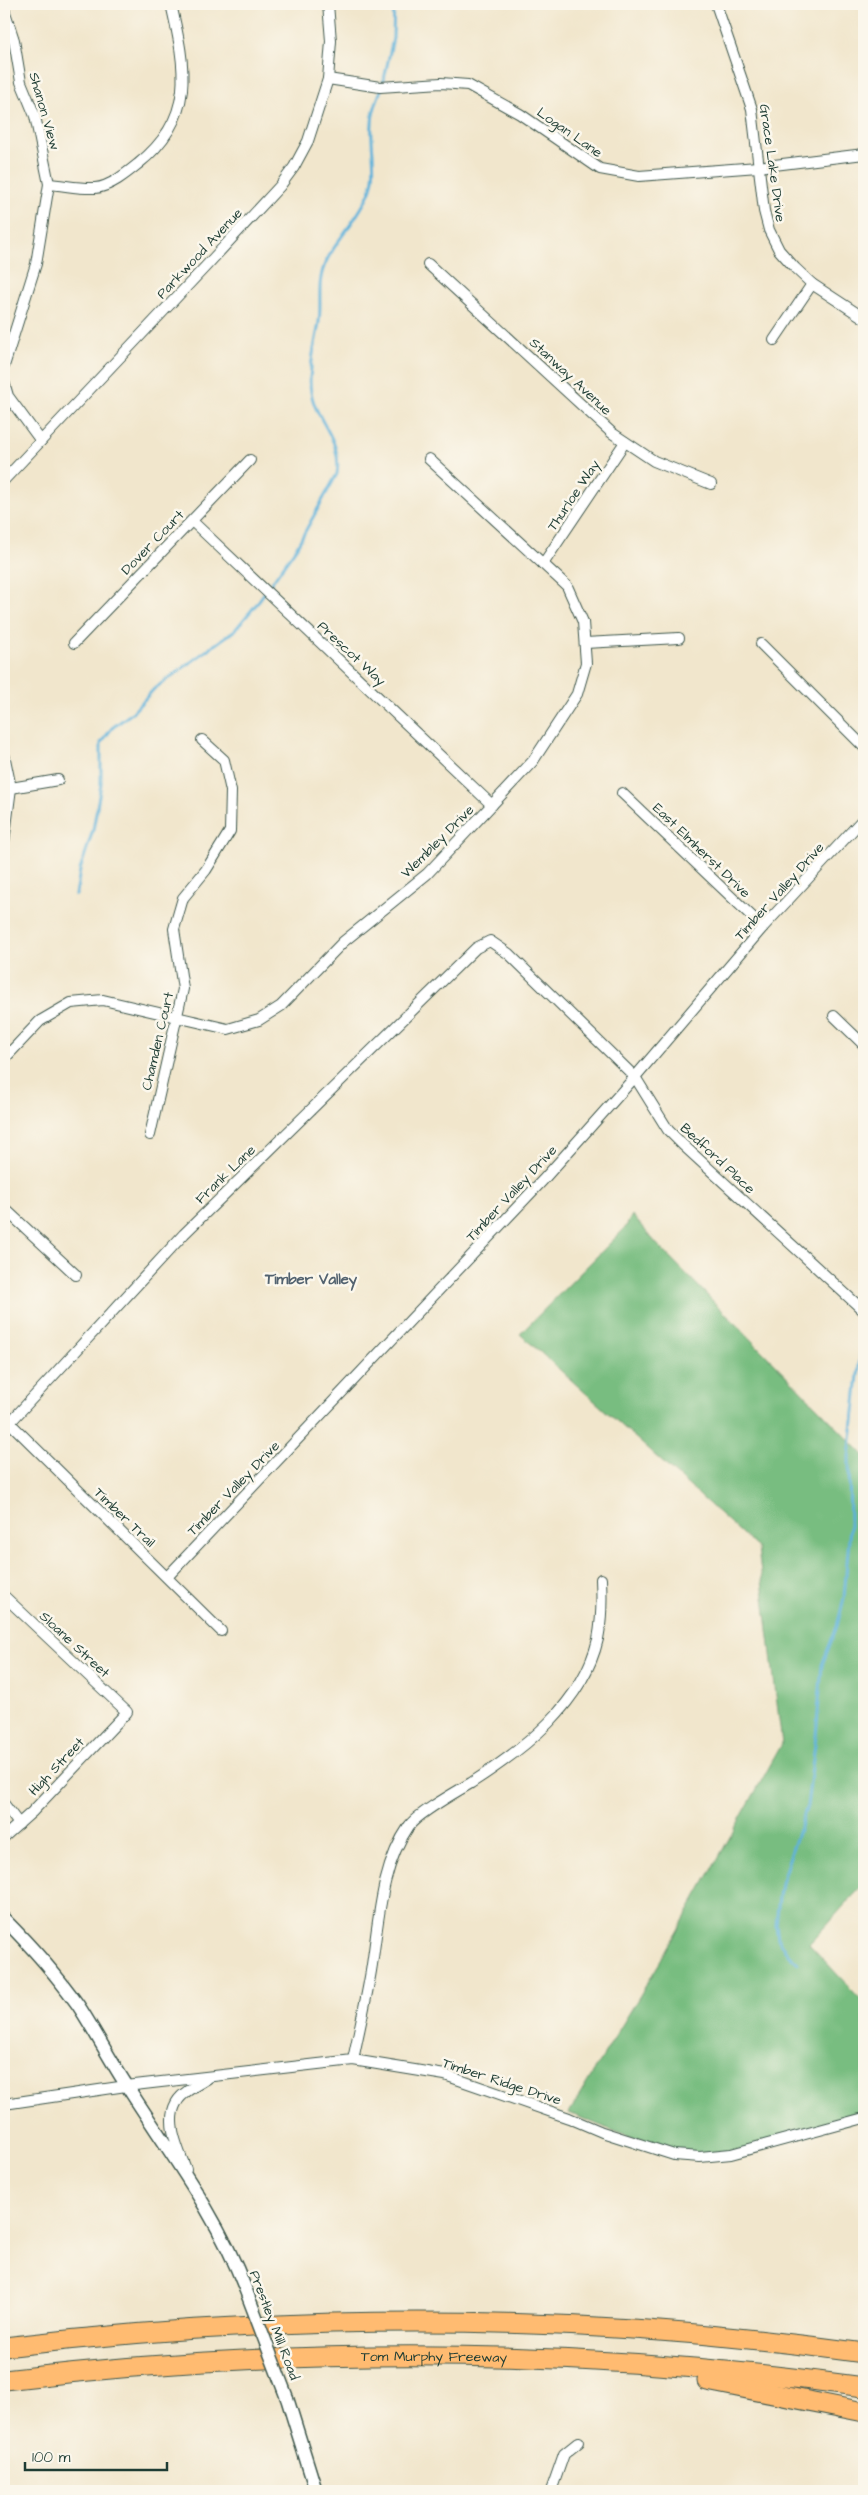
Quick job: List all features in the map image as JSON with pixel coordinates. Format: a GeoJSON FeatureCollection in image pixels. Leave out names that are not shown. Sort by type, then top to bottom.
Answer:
{"type":"FeatureCollection","features":[{"type":"Feature","properties":{"kind":"highway"},"geometry":{"type":"LineString","coordinates":[[4,2347],[245,2326],[451,2322],[559,2326],[715,2336],[864,2353]]}},
{"type":"Feature","properties":{"kind":"highway","name":"Tom Murphy Freeway"},"geometry":{"type":"LineString","coordinates":[[4,2380],[99,2369],[265,2357],[416,2355],[618,2362],[783,2377],[864,2387]]}},
{"type":"Feature","properties":{"kind":"highway"},"geometry":{"type":"LineString","coordinates":[[618,2362],[864,2412]]}},
{"type":"Feature","properties":{"kind":"street"},"geometry":{"type":"LineString","coordinates":[[49,184],[96,188],[123,176],[158,148],[172,129],[181,102],[182,69],[171,4]]}},
{"type":"Feature","properties":{"kind":"street","name":"Parkwood Avenue"},"geometry":{"type":"LineString","coordinates":[[4,480],[280,186],[294,166],[308,142],[328,79],[332,41],[328,4]]}},
{"type":"Feature","properties":{"kind":"street","name":"Grace Lake Drive"},"geometry":{"type":"LineString","coordinates":[[716,4],[752,109],[758,167],[768,230],[779,250],[812,284],[864,318]]}},
{"type":"Feature","properties":{"kind":"street","name":"Shanon View"},"geometry":{"type":"LineString","coordinates":[[4,9],[14,40],[21,82],[35,116],[49,184],[36,264],[4,366]]}},
{"type":"Feature","properties":{"kind":"street","name":"Logan Lane"},"geometry":{"type":"LineString","coordinates":[[328,79],[380,87],[441,83],[468,85],[520,114],[600,169],[639,176],[758,167],[864,154]]}},
{"type":"Feature","properties":{"kind":"street","name":"Stanway Avenue"},"geometry":{"type":"LineString","coordinates":[[428,264],[612,433],[654,461],[711,484]]}},
{"type":"Feature","properties":{"kind":"street"},"geometry":{"type":"LineString","coordinates":[[774,340],[812,284]]}},
{"type":"Feature","properties":{"kind":"street"},"geometry":{"type":"LineString","coordinates":[[4,382],[8,396],[41,441]]}},
{"type":"Feature","properties":{"kind":"street","name":"Thurloe Way"},"geometry":{"type":"LineString","coordinates":[[543,564],[625,442]]}},
{"type":"Feature","properties":{"kind":"street","name":"Wembley Drive"},"geometry":{"type":"LineString","coordinates":[[4,1059],[40,1021],[71,1003],[103,1000],[228,1029],[259,1020],[281,1006],[343,942],[427,874],[533,761],[577,694],[586,663],[583,622],[567,586],[429,459]]}},
{"type":"Feature","properties":{"kind":"street","name":"Dover Court"},"geometry":{"type":"LineString","coordinates":[[74,643],[250,460]]}},
{"type":"Feature","properties":{"kind":"street","name":"Prescot Way"},"geometry":{"type":"LineString","coordinates":[[192,520],[492,805]]}},
{"type":"Feature","properties":{"kind":"street"},"geometry":{"type":"LineString","coordinates":[[585,643],[679,638]]}},
{"type":"Feature","properties":{"kind":"street"},"geometry":{"type":"LineString","coordinates":[[761,644],[864,747]]}},
{"type":"Feature","properties":{"kind":"street","name":"Chamden Court"},"geometry":{"type":"LineString","coordinates":[[150,1135],[184,989],[174,929],[178,913],[183,898],[206,870],[230,831],[231,791],[224,760],[202,740]]}},
{"type":"Feature","properties":{"kind":"street"},"geometry":{"type":"LineString","coordinates":[[4,754],[11,788],[4,842]]}},
{"type":"Feature","properties":{"kind":"street"},"geometry":{"type":"LineString","coordinates":[[11,788],[58,780]]}},
{"type":"Feature","properties":{"kind":"street","name":"East Elmherst Drive"},"geometry":{"type":"LineString","coordinates":[[622,793],[763,927]]}},
{"type":"Feature","properties":{"kind":"street","name":"Timber Valley Drive"},"geometry":{"type":"LineString","coordinates":[[167,1577],[536,1187],[635,1077],[763,927],[864,818]]}},
{"type":"Feature","properties":{"kind":"street","name":"Bedford Place"},"geometry":{"type":"LineString","coordinates":[[476,948],[490,942],[509,954],[635,1077],[668,1130],[864,1312]]}},
{"type":"Feature","properties":{"kind":"street","name":"Frank Lane"},"geometry":{"type":"LineString","coordinates":[[7,1426],[184,1234],[476,948]]}},
{"type":"Feature","properties":{"kind":"street"},"geometry":{"type":"LineString","coordinates":[[834,1016],[864,1045]]}},
{"type":"Feature","properties":{"kind":"street"},"geometry":{"type":"LineString","coordinates":[[4,1208],[76,1275]]}},
{"type":"Feature","properties":{"kind":"street","name":"Timber Trail"},"geometry":{"type":"LineString","coordinates":[[7,1426],[167,1577],[221,1631]]}},
{"type":"Feature","properties":{"kind":"street"},"geometry":{"type":"LineString","coordinates":[[353,2060],[370,1973],[386,1873],[397,1845],[410,1824],[513,1755],[558,1713],[590,1663],[596,1646],[602,1609],[601,1579]]}},
{"type":"Feature","properties":{"kind":"street","name":"Sloane Street"},"geometry":{"type":"LineString","coordinates":[[4,1596],[127,1712]]}},
{"type":"Feature","properties":{"kind":"street","name":"High Street"},"geometry":{"type":"LineString","coordinates":[[4,1838],[127,1712]]}},
{"type":"Feature","properties":{"kind":"street"},"geometry":{"type":"LineString","coordinates":[[4,1804],[19,1824]]}},
{"type":"Feature","properties":{"kind":"street","name":"Prestley Mill Road"},"geometry":{"type":"LineString","coordinates":[[4,1919],[27,1942],[77,2004],[126,2086],[188,2177],[230,2252],[287,2398],[316,2491]]}},
{"type":"Feature","properties":{"kind":"street","name":"Timber Ridge Drive"},"geometry":{"type":"LineString","coordinates":[[4,2104],[126,2086],[353,2060],[445,2075],[569,2118],[602,2132],[674,2155],[700,2157],[731,2154],[864,2118]]}},
{"type":"Feature","properties":{"kind":"street","name":"Prestley Mill Road"},"geometry":{"type":"LineString","coordinates":[[188,2177],[172,2130],[174,2106],[184,2093],[211,2077]]}},
{"type":"Feature","properties":{"kind":"street"},"geometry":{"type":"LineString","coordinates":[[551,2491],[564,2454],[579,2442]]}},
{"type":"Feature","properties":{"kind":"green space"},"geometry":{"type":"Polygon","coordinates":[[[632,1215],[656,1243],[864,1455],[864,1884],[809,1944],[864,2003],[864,2118],[731,2154],[674,2155],[569,2113],[660,1962],[782,1744],[758,1548],[520,1334],[625,1228],[632,1215]]]}},
{"type":"Feature","properties":{"kind":"waterway"},"geometry":{"type":"LineString","coordinates":[[383,84],[393,38],[394,4]]}},
{"type":"Feature","properties":{"kind":"waterway"},"geometry":{"type":"LineString","coordinates":[[76,895],[80,870],[93,830],[101,784],[101,743],[112,728],[132,713],[154,689],[235,630],[255,606],[296,548],[337,474],[338,460],[335,448],[315,407],[310,382],[320,314],[320,284],[326,262],[361,210],[370,191],[374,166],[372,119],[381,90]]}},
{"type":"Feature","properties":{"kind":"waterway"},"geometry":{"type":"LineString","coordinates":[[798,1963],[785,1951],[778,1939],[776,1925],[781,1883],[807,1806],[816,1736],[822,1665],[837,1626],[844,1598],[850,1527],[849,1457],[864,1321]]}},
{"type":"Feature","properties":{"kind":"district","name":"Timber Valley"},"geometry":{"type":"Point","coordinates":[311,1279]}}]}
